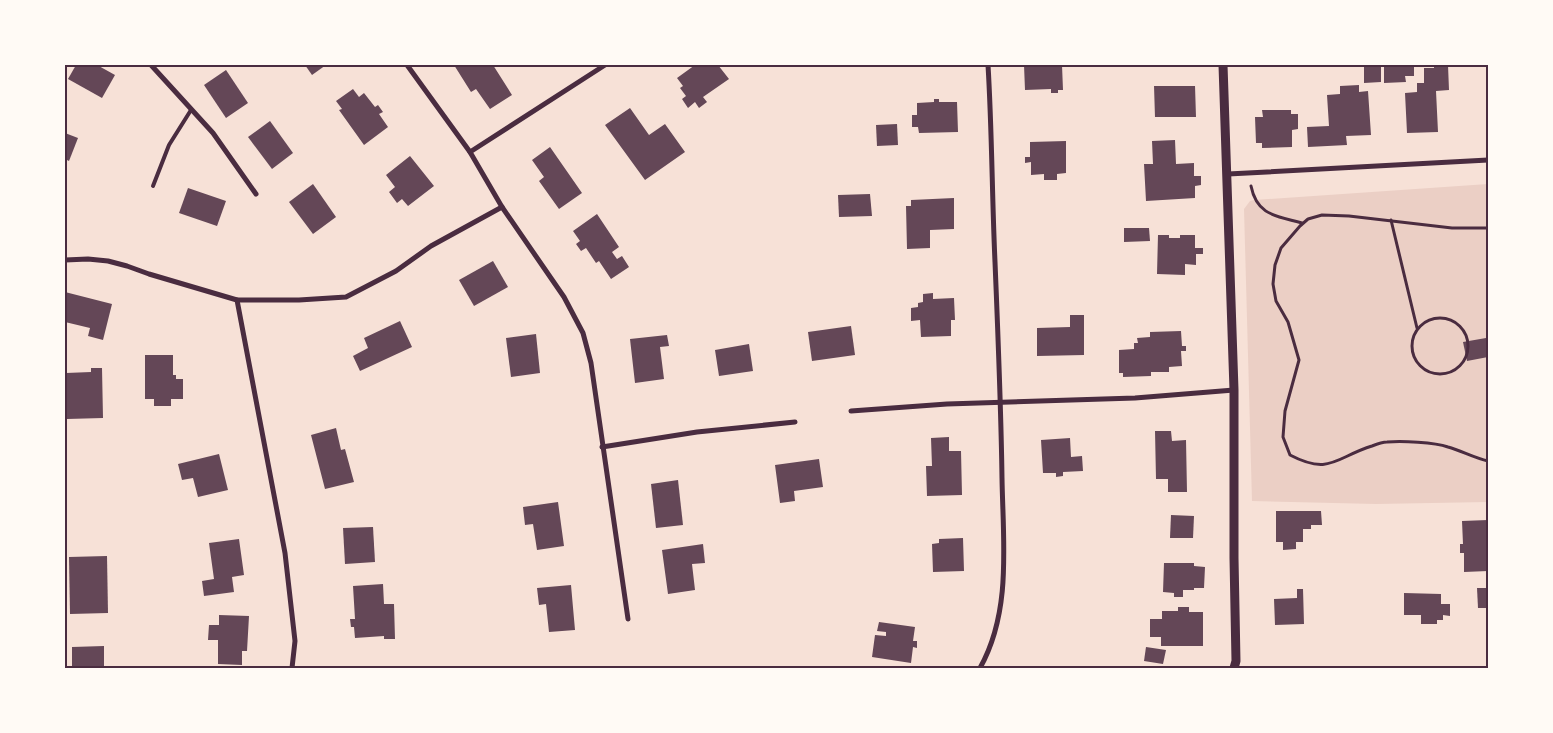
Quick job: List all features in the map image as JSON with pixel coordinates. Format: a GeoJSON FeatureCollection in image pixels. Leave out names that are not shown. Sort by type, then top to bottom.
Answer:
{"type":"FeatureCollection","features":[{"type":"Feature","properties":{"kind":"street"},"geometry":{"type":"LineString","coordinates":[[150,65],[213,134],[256,194]]}},
{"type":"Feature","properties":{"kind":"street"},"geometry":{"type":"LineString","coordinates":[[407,65],[470,152],[502,207],[564,297],[583,333],[591,363],[628,619]]}},
{"type":"Feature","properties":{"kind":"street"},"geometry":{"type":"LineString","coordinates":[[470,152],[605,65]]}},
{"type":"Feature","properties":{"kind":"street"},"geometry":{"type":"LineString","coordinates":[[980,668],[990,650],[998,624],[1003,582],[1001,401],[988,65]]}},
{"type":"Feature","properties":{"kind":"street"},"geometry":{"type":"LineString","coordinates":[[1223,65],[1234,390],[1236,661],[1234,668]]}},
{"type":"Feature","properties":{"kind":"street"},"geometry":{"type":"LineString","coordinates":[[1228,174],[1488,160]]}},
{"type":"Feature","properties":{"kind":"street"},"geometry":{"type":"LineString","coordinates":[[65,260],[101,260],[127,266],[237,300],[299,300],[346,297],[396,271],[431,246],[502,207]]}},
{"type":"Feature","properties":{"kind":"street"},"geometry":{"type":"LineString","coordinates":[[237,300],[285,553],[295,642],[292,668]]}},
{"type":"Feature","properties":{"kind":"street"},"geometry":{"type":"LineString","coordinates":[[850,410],[1001,401],[1135,398],[1234,390]]}},
{"type":"Feature","properties":{"kind":"street"},"geometry":{"type":"LineString","coordinates":[[602,446],[697,432],[795,422]]}},
{"type":"Feature","properties":{"kind":"lane"},"geometry":{"type":"LineString","coordinates":[[153,186],[169,145],[191,110]]}},
{"type":"Feature","properties":{"kind":"path"},"geometry":{"type":"LineString","coordinates":[[1249,173],[1253,195],[1261,208],[1275,216],[1303,224]]}},
{"type":"Feature","properties":{"kind":"path"},"geometry":{"type":"LineString","coordinates":[[1488,228],[1452,228],[1322,214],[1308,219],[1281,248],[1275,265],[1273,284],[1276,301],[1290,327],[1299,360],[1285,411],[1283,437],[1290,455],[1304,462],[1320,466],[1338,461],[1364,448],[1386,442],[1446,446],[1488,461]]}},
{"type":"Feature","properties":{"kind":"path"},"geometry":{"type":"LineString","coordinates":[[1391,220],[1417,328],[1413,337],[1413,356],[1418,364],[1435,374],[1445,374],[1461,364],[1468,348],[1464,330],[1458,324],[1450,319],[1441,318],[1424,322],[1417,328]]}},
{"type":"Feature","properties":{"kind":"shaded area"},"geometry":{"type":"Polygon","coordinates":[[[1488,184],[1488,502],[1376,504],[1252,501],[1244,209],[1250,201],[1254,200],[1488,184]]]}},
{"type":"Feature","properties":{"kind":"building"},"geometry":{"type":"Polygon","coordinates":[[[76,65],[97,65],[115,75],[102,98],[68,79],[76,65]]]}},
{"type":"Feature","properties":{"kind":"building"},"geometry":{"type":"Polygon","coordinates":[[[305,65],[326,65],[312,75],[305,65]]]}},
{"type":"Feature","properties":{"kind":"building"},"geometry":{"type":"Polygon","coordinates":[[[454,65],[493,65],[512,95],[490,109],[476,89],[471,92],[454,65]]]}},
{"type":"Feature","properties":{"kind":"building"},"geometry":{"type":"Polygon","coordinates":[[[695,65],[718,65],[729,79],[703,97],[707,102],[699,108],[695,102],[688,108],[682,99],[686,96],[680,88],[683,86],[677,78],[695,65]]]}},
{"type":"Feature","properties":{"kind":"building"},"geometry":{"type":"Polygon","coordinates":[[[1024,65],[1062,65],[1063,90],[1058,90],[1058,93],[1051,93],[1051,89],[1025,90],[1024,65]]]}},
{"type":"Feature","properties":{"kind":"building"},"geometry":{"type":"Polygon","coordinates":[[[1364,65],[1381,65],[1381,82],[1364,83],[1364,65]]]}},
{"type":"Feature","properties":{"kind":"building"},"geometry":{"type":"Polygon","coordinates":[[[1384,65],[1414,65],[1414,76],[1405,76],[1406,82],[1384,83],[1384,65]]]}},
{"type":"Feature","properties":{"kind":"building"},"geometry":{"type":"Polygon","coordinates":[[[1434,65],[1448,65],[1449,90],[1436,91],[1438,132],[1407,133],[1405,93],[1417,92],[1417,83],[1424,83],[1424,68],[1434,68],[1434,65]]]}},
{"type":"Feature","properties":{"kind":"building"},"geometry":{"type":"Polygon","coordinates":[[[226,70],[248,103],[226,118],[204,85],[226,70]]]}},
{"type":"Feature","properties":{"kind":"building"},"geometry":{"type":"Polygon","coordinates":[[[1359,85],[1359,92],[1368,91],[1371,135],[1346,136],[1347,145],[1308,147],[1307,127],[1329,126],[1327,95],[1340,94],[1340,86],[1359,85]]]}},
{"type":"Feature","properties":{"kind":"building"},"geometry":{"type":"Polygon","coordinates":[[[1154,86],[1195,86],[1196,117],[1155,117],[1154,86]]]}},
{"type":"Feature","properties":{"kind":"building"},"geometry":{"type":"Polygon","coordinates":[[[353,89],[359,97],[364,93],[375,107],[378,105],[383,112],[379,114],[388,127],[364,145],[339,110],[342,109],[336,101],[353,89]]]}},
{"type":"Feature","properties":{"kind":"building"},"geometry":{"type":"Polygon","coordinates":[[[934,99],[939,99],[939,102],[957,102],[958,132],[919,133],[918,127],[912,127],[912,115],[917,115],[917,103],[934,102],[934,99]]]}},
{"type":"Feature","properties":{"kind":"building"},"geometry":{"type":"Polygon","coordinates":[[[630,108],[649,135],[665,124],[685,152],[645,180],[605,125],[630,108]]]}},
{"type":"Feature","properties":{"kind":"building"},"geometry":{"type":"Polygon","coordinates":[[[1262,110],[1291,110],[1291,114],[1298,114],[1298,129],[1292,130],[1292,147],[1262,148],[1262,143],[1256,143],[1255,117],[1263,117],[1262,110]]]}},
{"type":"Feature","properties":{"kind":"building"},"geometry":{"type":"Polygon","coordinates":[[[270,121],[293,153],[272,169],[248,137],[270,121]]]}},
{"type":"Feature","properties":{"kind":"building"},"geometry":{"type":"Polygon","coordinates":[[[897,124],[898,145],[877,146],[876,125],[897,124]]]}},
{"type":"Feature","properties":{"kind":"building"},"geometry":{"type":"Polygon","coordinates":[[[65,133],[78,138],[69,161],[65,159],[65,133]]]}},
{"type":"Feature","properties":{"kind":"building"},"geometry":{"type":"Polygon","coordinates":[[[1175,140],[1176,164],[1194,163],[1194,176],[1201,176],[1201,185],[1195,186],[1195,198],[1146,201],[1144,164],[1153,164],[1152,141],[1175,140]]]}},
{"type":"Feature","properties":{"kind":"building"},"geometry":{"type":"Polygon","coordinates":[[[1066,141],[1066,173],[1057,174],[1057,180],[1044,180],[1044,174],[1031,175],[1031,162],[1025,163],[1025,157],[1030,157],[1030,142],[1066,141]]]}},
{"type":"Feature","properties":{"kind":"building"},"geometry":{"type":"Polygon","coordinates":[[[550,147],[582,193],[559,209],[539,181],[544,177],[532,160],[550,147]]]}},
{"type":"Feature","properties":{"kind":"building"},"geometry":{"type":"Polygon","coordinates":[[[410,156],[434,186],[408,206],[402,199],[397,203],[389,192],[395,187],[386,175],[410,156]]]}},
{"type":"Feature","properties":{"kind":"building"},"geometry":{"type":"Polygon","coordinates":[[[313,184],[336,217],[313,234],[289,202],[313,184]]]}},
{"type":"Feature","properties":{"kind":"building"},"geometry":{"type":"Polygon","coordinates":[[[188,188],[226,201],[217,226],[179,213],[188,188]]]}},
{"type":"Feature","properties":{"kind":"building"},"geometry":{"type":"Polygon","coordinates":[[[870,194],[872,216],[839,217],[838,195],[870,194]]]}},
{"type":"Feature","properties":{"kind":"building"},"geometry":{"type":"Polygon","coordinates":[[[954,198],[954,229],[930,230],[930,248],[907,249],[906,206],[911,206],[911,200],[954,198]]]}},
{"type":"Feature","properties":{"kind":"building"},"geometry":{"type":"Polygon","coordinates":[[[597,214],[619,247],[612,252],[617,259],[622,256],[629,267],[611,279],[599,261],[596,263],[586,248],[581,251],[576,244],[580,241],[573,231],[597,214]]]}},
{"type":"Feature","properties":{"kind":"building"},"geometry":{"type":"Polygon","coordinates":[[[1124,228],[1149,228],[1150,241],[1124,242],[1124,228]]]}},
{"type":"Feature","properties":{"kind":"building"},"geometry":{"type":"Polygon","coordinates":[[[1158,235],[1180,238],[1180,235],[1195,235],[1195,248],[1203,248],[1203,254],[1196,254],[1196,265],[1185,264],[1185,275],[1157,274],[1158,235]]]}},
{"type":"Feature","properties":{"kind":"building"},"geometry":{"type":"Polygon","coordinates":[[[493,261],[508,287],[474,306],[459,280],[493,261]]]}},
{"type":"Feature","properties":{"kind":"building"},"geometry":{"type":"Polygon","coordinates":[[[65,292],[112,304],[103,340],[88,336],[90,328],[65,322],[65,292]]]}},
{"type":"Feature","properties":{"kind":"building"},"geometry":{"type":"Polygon","coordinates":[[[933,293],[933,299],[954,298],[955,320],[951,320],[951,336],[921,337],[920,320],[911,321],[911,308],[918,307],[918,303],[923,302],[923,294],[933,293]]]}},
{"type":"Feature","properties":{"kind":"building"},"geometry":{"type":"Polygon","coordinates":[[[1070,315],[1084,315],[1084,355],[1037,356],[1037,328],[1070,327],[1070,315]]]}},
{"type":"Feature","properties":{"kind":"building"},"geometry":{"type":"Polygon","coordinates":[[[400,321],[412,347],[360,371],[353,356],[368,348],[364,338],[400,321]]]}},
{"type":"Feature","properties":{"kind":"building"},"geometry":{"type":"Polygon","coordinates":[[[851,326],[855,355],[812,361],[808,332],[851,326]]]}},
{"type":"Feature","properties":{"kind":"building"},"geometry":{"type":"Polygon","coordinates":[[[1181,331],[1182,346],[1186,346],[1186,351],[1181,351],[1182,366],[1169,367],[1169,372],[1151,372],[1151,376],[1123,377],[1123,373],[1119,373],[1119,350],[1134,349],[1134,343],[1138,343],[1137,338],[1150,337],[1150,332],[1181,331]]]}},
{"type":"Feature","properties":{"kind":"building"},"geometry":{"type":"Polygon","coordinates":[[[536,334],[540,373],[511,377],[506,338],[536,334]]]}},
{"type":"Feature","properties":{"kind":"building"},"geometry":{"type":"Polygon","coordinates":[[[667,335],[669,346],[660,347],[664,379],[635,383],[630,339],[667,335]]]}},
{"type":"Feature","properties":{"kind":"building"},"geometry":{"type":"Polygon","coordinates":[[[1486,338],[1488,357],[1467,361],[1463,342],[1486,338]]]}},
{"type":"Feature","properties":{"kind":"building"},"geometry":{"type":"Polygon","coordinates":[[[749,344],[753,371],[719,376],[715,350],[749,344]]]}},
{"type":"Feature","properties":{"kind":"building"},"geometry":{"type":"Polygon","coordinates":[[[145,355],[173,355],[173,375],[176,375],[176,379],[183,379],[183,399],[171,399],[171,406],[154,406],[154,399],[145,399],[145,355]]]}},
{"type":"Feature","properties":{"kind":"building"},"geometry":{"type":"Polygon","coordinates":[[[91,368],[102,368],[103,418],[67,419],[66,373],[91,372],[91,368]]]}},
{"type":"Feature","properties":{"kind":"building"},"geometry":{"type":"Polygon","coordinates":[[[336,428],[341,450],[345,449],[354,482],[325,489],[311,435],[336,428]]]}},
{"type":"Feature","properties":{"kind":"building"},"geometry":{"type":"Polygon","coordinates":[[[1155,431],[1171,431],[1172,441],[1186,440],[1187,492],[1168,492],[1168,479],[1156,479],[1155,431]]]}},
{"type":"Feature","properties":{"kind":"building"},"geometry":{"type":"Polygon","coordinates":[[[949,437],[949,451],[961,451],[962,495],[927,496],[926,466],[932,466],[931,438],[949,437]]]}},
{"type":"Feature","properties":{"kind":"building"},"geometry":{"type":"Polygon","coordinates":[[[1070,438],[1071,457],[1082,456],[1083,471],[1063,472],[1063,476],[1056,477],[1056,473],[1043,473],[1041,440],[1070,438]]]}},
{"type":"Feature","properties":{"kind":"building"},"geometry":{"type":"Polygon","coordinates":[[[219,454],[228,490],[198,497],[193,478],[182,480],[178,464],[219,454]]]}},
{"type":"Feature","properties":{"kind":"building"},"geometry":{"type":"Polygon","coordinates":[[[819,459],[823,487],[794,491],[795,501],[780,503],[775,465],[819,459]]]}},
{"type":"Feature","properties":{"kind":"building"},"geometry":{"type":"Polygon","coordinates":[[[678,480],[683,525],[656,528],[651,484],[678,480]]]}},
{"type":"Feature","properties":{"kind":"building"},"geometry":{"type":"Polygon","coordinates":[[[558,502],[564,546],[537,550],[533,524],[525,525],[523,507],[558,502]]]}},
{"type":"Feature","properties":{"kind":"building"},"geometry":{"type":"Polygon","coordinates":[[[1276,511],[1321,511],[1322,525],[1311,525],[1311,529],[1303,529],[1303,542],[1296,542],[1296,549],[1283,550],[1283,542],[1276,542],[1276,511]]]}},
{"type":"Feature","properties":{"kind":"building"},"geometry":{"type":"Polygon","coordinates":[[[1171,515],[1194,516],[1193,538],[1170,538],[1171,515]]]}},
{"type":"Feature","properties":{"kind":"building"},"geometry":{"type":"Polygon","coordinates":[[[1488,520],[1488,571],[1464,572],[1464,553],[1460,553],[1460,544],[1463,544],[1462,521],[1488,520]]]}},
{"type":"Feature","properties":{"kind":"building"},"geometry":{"type":"Polygon","coordinates":[[[373,527],[375,562],[345,564],[343,528],[373,527]]]}},
{"type":"Feature","properties":{"kind":"building"},"geometry":{"type":"Polygon","coordinates":[[[963,538],[964,571],[933,572],[932,544],[939,543],[939,539],[963,538]]]}},
{"type":"Feature","properties":{"kind":"building"},"geometry":{"type":"Polygon","coordinates":[[[239,539],[244,575],[232,577],[234,592],[204,596],[202,581],[214,579],[209,543],[239,539]]]}},
{"type":"Feature","properties":{"kind":"building"},"geometry":{"type":"Polygon","coordinates":[[[703,544],[705,563],[692,564],[695,590],[668,594],[662,550],[703,544]]]}},
{"type":"Feature","properties":{"kind":"building"},"geometry":{"type":"Polygon","coordinates":[[[107,556],[108,613],[70,614],[69,557],[107,556]]]}},
{"type":"Feature","properties":{"kind":"building"},"geometry":{"type":"Polygon","coordinates":[[[1164,563],[1194,563],[1194,566],[1205,567],[1204,588],[1183,590],[1183,597],[1174,597],[1174,593],[1163,592],[1164,563]]]}},
{"type":"Feature","properties":{"kind":"building"},"geometry":{"type":"Polygon","coordinates":[[[383,584],[384,604],[394,604],[395,639],[384,639],[384,636],[355,638],[354,627],[351,627],[350,619],[355,619],[353,586],[383,584]]]}},
{"type":"Feature","properties":{"kind":"building"},"geometry":{"type":"Polygon","coordinates":[[[571,585],[575,630],[549,632],[546,604],[539,605],[537,588],[571,585]]]}},
{"type":"Feature","properties":{"kind":"building"},"geometry":{"type":"Polygon","coordinates":[[[1477,588],[1488,588],[1488,608],[1478,608],[1477,588]]]}},
{"type":"Feature","properties":{"kind":"building"},"geometry":{"type":"Polygon","coordinates":[[[1297,589],[1303,589],[1304,624],[1275,625],[1274,599],[1297,598],[1297,589]]]}},
{"type":"Feature","properties":{"kind":"building"},"geometry":{"type":"Polygon","coordinates":[[[1404,593],[1441,594],[1441,604],[1450,604],[1450,616],[1443,615],[1443,620],[1437,620],[1437,624],[1421,624],[1421,615],[1404,615],[1404,593]]]}},
{"type":"Feature","properties":{"kind":"building"},"geometry":{"type":"Polygon","coordinates":[[[1178,607],[1189,607],[1189,612],[1203,612],[1203,646],[1161,646],[1161,637],[1150,637],[1150,619],[1162,619],[1162,611],[1178,611],[1178,607]]]}},
{"type":"Feature","properties":{"kind":"building"},"geometry":{"type":"Polygon","coordinates":[[[219,615],[249,616],[247,651],[242,651],[242,665],[218,664],[218,640],[208,640],[209,625],[219,625],[219,615]]]}},
{"type":"Feature","properties":{"kind":"building"},"geometry":{"type":"Polygon","coordinates":[[[879,622],[915,627],[913,641],[917,641],[917,648],[913,647],[911,663],[872,657],[875,635],[886,636],[886,632],[877,631],[879,622]]]}},
{"type":"Feature","properties":{"kind":"building"},"geometry":{"type":"Polygon","coordinates":[[[104,646],[104,668],[72,668],[72,647],[104,646]]]}},
{"type":"Feature","properties":{"kind":"building"},"geometry":{"type":"Polygon","coordinates":[[[1146,647],[1166,650],[1163,664],[1144,661],[1146,647]]]}}]}
